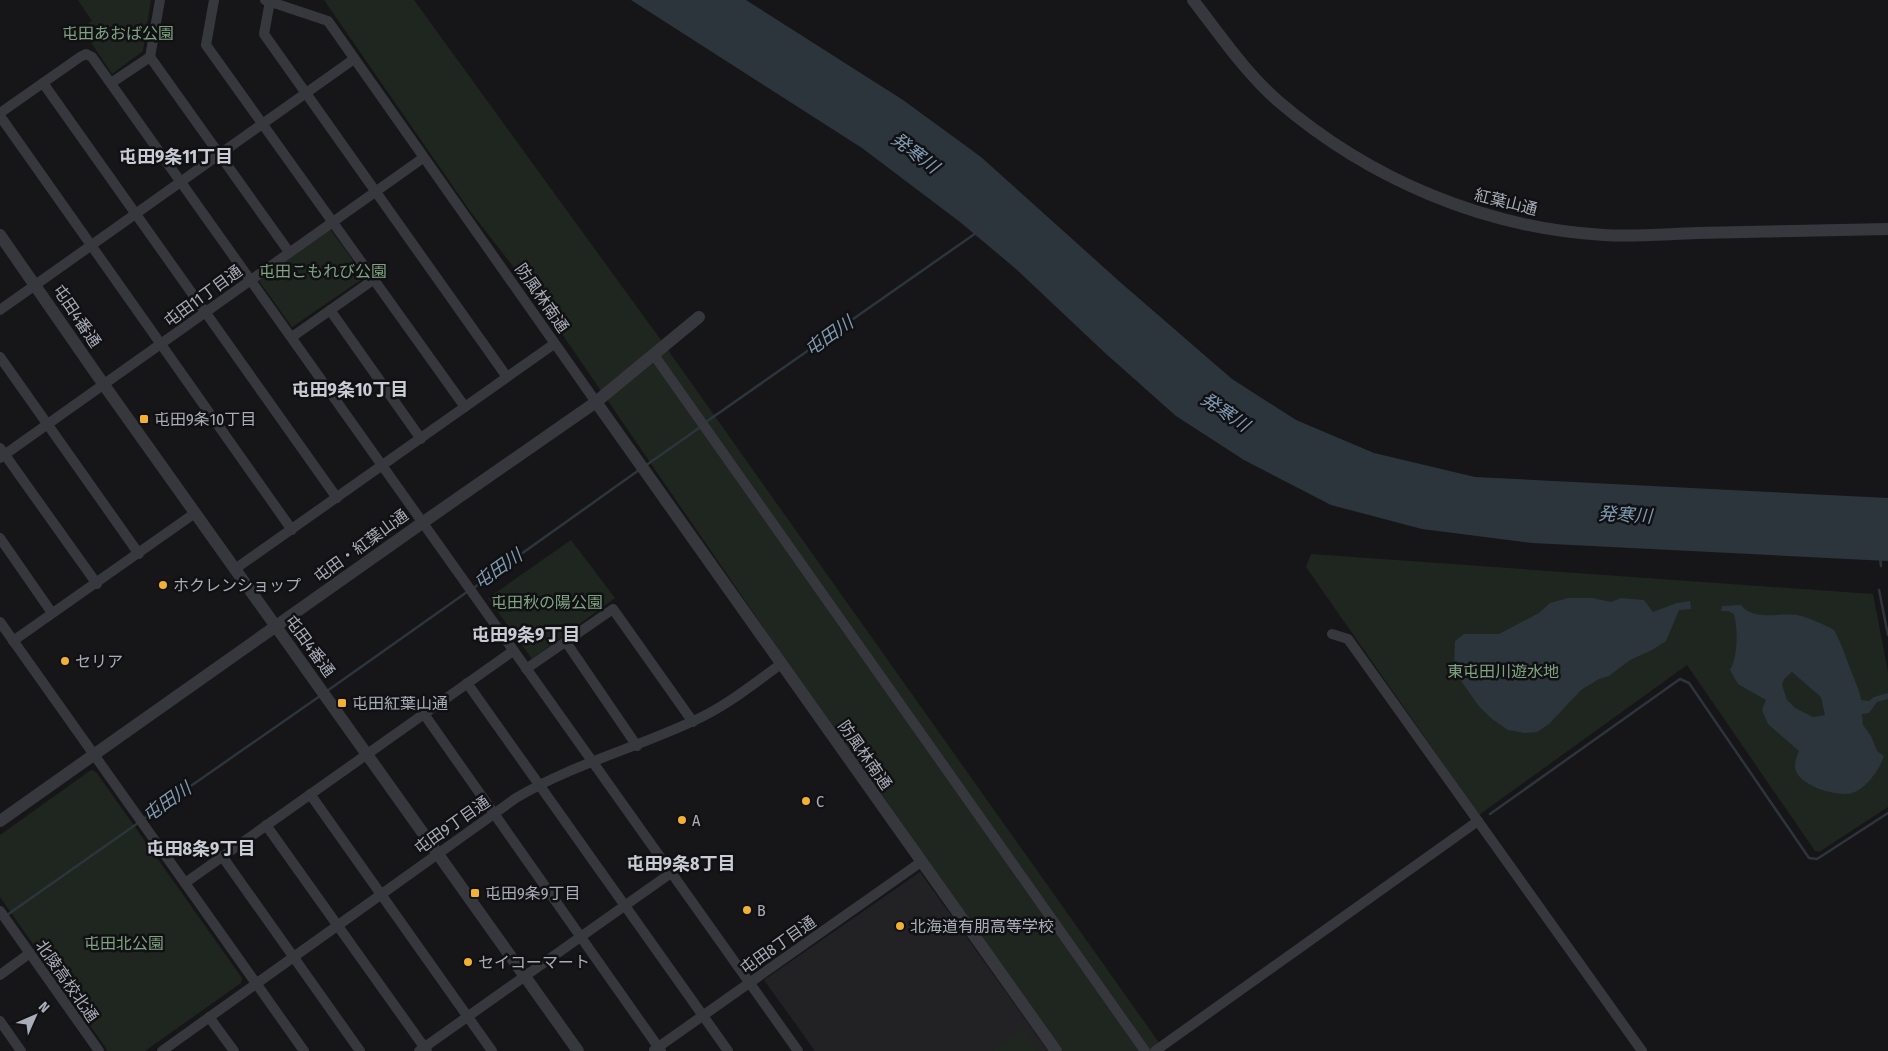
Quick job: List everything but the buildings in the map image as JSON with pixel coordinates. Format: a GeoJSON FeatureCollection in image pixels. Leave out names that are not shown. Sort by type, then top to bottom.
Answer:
{"type":"FeatureCollection","features":[{"type":"Feature","properties":{"kind":"street"},"geometry":{"type":"LineString","coordinates":[[160,0],[150,57],[289,252]]}},
{"type":"Feature","properties":{"kind":"street"},"geometry":{"type":"LineString","coordinates":[[214,0],[206,45],[464,407]]}},
{"type":"Feature","properties":{"kind":"street","name":"紅葉山通"},"geometry":{"type":"LineString","coordinates":[[1193,0],[1246,69],[1278,101],[1324,136],[1367,165],[1407,186],[1468,210],[1536,227],[1604,235],[1888,229]]}},
{"type":"Feature","properties":{"kind":"street"},"geometry":{"type":"LineString","coordinates":[[267,1],[264,34],[507,377]]}},
{"type":"Feature","properties":{"kind":"street","name":"防風林南通"},"geometry":{"type":"LineString","coordinates":[[267,1],[328,21],[554,344],[1056,1051]]}},
{"type":"Feature","properties":{"kind":"street"},"geometry":{"type":"LineString","coordinates":[[292,530],[0,115],[80,56],[86,54],[92,57],[798,1051]]}},
{"type":"Feature","properties":{"kind":"street"},"geometry":{"type":"LineString","coordinates":[[111,84],[150,57]]}},
{"type":"Feature","properties":{"kind":"street"},"geometry":{"type":"LineString","coordinates":[[0,310],[354,59]]}},
{"type":"Feature","properties":{"kind":"street"},"geometry":{"type":"LineString","coordinates":[[43,83],[337,498]]}},
{"type":"Feature","properties":{"kind":"street","name":"屯田11丁目通"},"geometry":{"type":"LineString","coordinates":[[2,453],[48,425],[423,158]]}},
{"type":"Feature","properties":{"kind":"street","name":"屯田4番通"},"geometry":{"type":"LineString","coordinates":[[0,235],[104,385],[578,1051]]}},
{"type":"Feature","properties":{"kind":"street"},"geometry":{"type":"LineString","coordinates":[[292,338],[373,280]]}},
{"type":"Feature","properties":{"kind":"street"},"geometry":{"type":"LineString","coordinates":[[330,310],[421,438]]}},
{"type":"Feature","properties":{"kind":"street","name":"屯田・紅葉山通"},"geometry":{"type":"LineString","coordinates":[[0,821],[596,402],[699,317]]}},
{"type":"Feature","properties":{"kind":"street"},"geometry":{"type":"LineString","coordinates":[[235,569],[554,344]]}},
{"type":"Feature","properties":{"kind":"street"},"geometry":{"type":"LineString","coordinates":[[654,355],[1145,1051]]}},
{"type":"Feature","properties":{"kind":"street"},"geometry":{"type":"LineString","coordinates":[[0,357],[139,554]]}},
{"type":"Feature","properties":{"kind":"street"},"geometry":{"type":"LineString","coordinates":[[2,453],[97,584]]}},
{"type":"Feature","properties":{"kind":"street"},"geometry":{"type":"LineString","coordinates":[[13,641],[97,584],[195,513]]}},
{"type":"Feature","properties":{"kind":"street"},"geometry":{"type":"LineString","coordinates":[[0,538],[52,613]]}},
{"type":"Feature","properties":{"kind":"street"},"geometry":{"type":"LineString","coordinates":[[526,669],[613,609],[693,722]]}},
{"type":"Feature","properties":{"kind":"street"},"geometry":{"type":"LineString","coordinates":[[0,622],[304,1051]]}},
{"type":"Feature","properties":{"kind":"street"},"geometry":{"type":"LineString","coordinates":[[1332,634],[1348,638],[1642,1051]]}},
{"type":"Feature","properties":{"kind":"street"},"geometry":{"type":"LineString","coordinates":[[566,642],[637,746]]}},
{"type":"Feature","properties":{"kind":"street"},"geometry":{"type":"LineString","coordinates":[[185,883],[513,650]]}},
{"type":"Feature","properties":{"kind":"street","name":"屯田9丁目通"},"geometry":{"type":"LineString","coordinates":[[166,1050],[438,853],[539,784],[591,761],[637,746],[693,722],[744,692],[781,664]]}},
{"type":"Feature","properties":{"kind":"street"},"geometry":{"type":"LineString","coordinates":[[467,682],[728,1051]]}},
{"type":"Feature","properties":{"kind":"street"},"geometry":{"type":"LineString","coordinates":[[424,714],[657,1050]]}},
{"type":"Feature","properties":{"kind":"street"},"geometry":{"type":"LineString","coordinates":[[310,794],[492,1051]]}},
{"type":"Feature","properties":{"kind":"street"},"geometry":{"type":"LineString","coordinates":[[1155,1051],[1478,821]]}},
{"type":"Feature","properties":{"kind":"street"},"geometry":{"type":"LineString","coordinates":[[266,825],[338,925],[423,1050],[671,873]]}},
{"type":"Feature","properties":{"kind":"street"},"geometry":{"type":"LineString","coordinates":[[222,856],[360,1051]]}},
{"type":"Feature","properties":{"kind":"street","name":"屯田8丁目通"},"geometry":{"type":"LineString","coordinates":[[657,1050],[702,1016],[921,862]]}},
{"type":"Feature","properties":{"kind":"street","name":"北陵高校北通"},"geometry":{"type":"LineString","coordinates":[[0,911],[99,1051]]}},
{"type":"Feature","properties":{"kind":"street"},"geometry":{"type":"LineString","coordinates":[[0,975],[30,954]]}},
{"type":"Feature","properties":{"kind":"street"},"geometry":{"type":"LineString","coordinates":[[210,1017],[234,1051]]}},
{"type":"Feature","properties":{"kind":"street"},"geometry":{"type":"LineString","coordinates":[[0,1021],[21,1051]]}},
{"type":"Feature","properties":{"kind":"shaded area","name":"北海道有朋高等学校"},"geometry":{"type":"Polygon","coordinates":[[[920,872],[1048,1051],[815,1051],[764,980],[920,872]]]}},
{"type":"Feature","properties":{"kind":"green space","name":"屯田あおば公園"},"geometry":{"type":"Polygon","coordinates":[[[78,0],[151,0],[143,51],[112,74],[82,29],[92,21],[78,0]]]}},
{"type":"Feature","properties":{"kind":"green space"},"geometry":{"type":"Polygon","coordinates":[[[324,0],[414,0],[658,336],[1165,1051],[1060,1051],[867,773],[829,723],[536,296],[470,211],[324,0]]]}},
{"type":"Feature","properties":{"kind":"green space","name":"屯田こもれび公園"},"geometry":{"type":"Polygon","coordinates":[[[330,229],[365,277],[292,327],[259,281],[330,229]]]}},
{"type":"Feature","properties":{"kind":"green space","name":"屯田秋の陽公園"},"geometry":{"type":"Polygon","coordinates":[[[571,540],[615,598],[532,659],[488,598],[571,540]]]}},
{"type":"Feature","properties":{"kind":"green space","name":"東屯田川遊水地"},"geometry":{"type":"Polygon","coordinates":[[[1311,554],[1873,594],[1888,672],[1888,807],[1819,852],[1815,851],[1687,665],[1479,815],[1306,567],[1311,554]]]}},
{"type":"Feature","properties":{"kind":"green space","name":"屯田北公園"},"geometry":{"type":"Polygon","coordinates":[[[91,770],[96,772],[242,978],[241,983],[145,1051],[108,1051],[0,897],[0,835],[91,770]]]}},
{"type":"Feature","properties":{"kind":"green space"},"geometry":{"type":"Polygon","coordinates":[[[1023,1030],[1038,1051],[992,1051],[1023,1030]]]}},
{"type":"Feature","properties":{"kind":"water","name":"発寒川"},"geometry":{"type":"Polygon","coordinates":[[[631,0],[746,0],[903,100],[981,157],[1120,282],[1232,379],[1296,420],[1374,453],[1475,477],[1888,498],[1888,561],[1532,543],[1422,529],[1331,505],[1244,460],[1176,416],[1104,352],[1016,269],[960,222],[862,148],[631,0]]]}},
{"type":"Feature","properties":{"kind":"water"},"geometry":{"type":"Polygon","coordinates":[[[1568,598],[1592,598],[1611,602],[1621,598],[1644,600],[1653,612],[1677,603],[1690,601],[1691,609],[1679,610],[1666,641],[1630,660],[1609,676],[1599,679],[1581,690],[1549,724],[1537,732],[1525,733],[1508,730],[1492,719],[1478,705],[1454,671],[1455,641],[1464,634],[1499,634],[1539,613],[1550,603],[1568,598]]]}},
{"type":"Feature","properties":{"kind":"water"},"geometry":{"type":"Polygon","coordinates":[[[1741,605],[1747,610],[1760,615],[1797,615],[1812,619],[1834,630],[1861,700],[1869,701],[1874,697],[1888,693],[1888,699],[1877,702],[1869,713],[1862,714],[1863,725],[1871,736],[1877,751],[1884,756],[1876,772],[1857,791],[1838,794],[1822,790],[1807,783],[1797,773],[1795,765],[1799,751],[1768,724],[1762,710],[1766,700],[1738,684],[1730,670],[1735,658],[1737,635],[1734,614],[1728,611],[1721,611],[1722,606],[1741,605]],[[1792,672],[1784,679],[1782,685],[1787,700],[1795,708],[1813,717],[1825,715],[1821,697],[1792,672]]]}},
{"type":"Feature","properties":{"kind":"waterway","name":"屯田川"},"geometry":{"type":"LineString","coordinates":[[706,422],[976,233]]}},
{"type":"Feature","properties":{"kind":"waterway","name":"屯田川"},"geometry":{"type":"LineString","coordinates":[[645,466],[702,426]]}},
{"type":"Feature","properties":{"kind":"waterway","name":"屯田川"},"geometry":{"type":"LineString","coordinates":[[472,589],[639,470]]}},
{"type":"Feature","properties":{"kind":"waterway"},"geometry":{"type":"LineString","coordinates":[[1880,558],[1881,566]]}},
{"type":"Feature","properties":{"kind":"waterway"},"geometry":{"type":"LineString","coordinates":[[1879,590],[1888,635]]}},
{"type":"Feature","properties":{"kind":"waterway","name":"屯田川"},"geometry":{"type":"LineString","coordinates":[[327,691],[467,592]]}},
{"type":"Feature","properties":{"kind":"waterway"},"geometry":{"type":"LineString","coordinates":[[1490,814],[1680,679],[1689,683],[1809,858],[1817,859],[1888,813]]}},
{"type":"Feature","properties":{"kind":"waterway","name":"屯田川"},"geometry":{"type":"LineString","coordinates":[[142,820],[320,696]]}},
{"type":"Feature","properties":{"kind":"waterway","name":"屯田川"},"geometry":{"type":"LineString","coordinates":[[7,915],[138,823]]}},
{"type":"Feature","properties":{"kind":"place","name":"屯田9条10丁目"},"geometry":{"type":"Point","coordinates":[144,419]}},
{"type":"Feature","properties":{"kind":"place","name":"ホクレンショップ"},"geometry":{"type":"Point","coordinates":[163,585]}},
{"type":"Feature","properties":{"kind":"place","name":"セリア"},"geometry":{"type":"Point","coordinates":[65,661]}},
{"type":"Feature","properties":{"kind":"place","name":"屯田紅葉山通"},"geometry":{"type":"Point","coordinates":[342,703]}},
{"type":"Feature","properties":{"kind":"place","name":"C"},"geometry":{"type":"Point","coordinates":[806,801]}},
{"type":"Feature","properties":{"kind":"place","name":"A"},"geometry":{"type":"Point","coordinates":[682,820]}},
{"type":"Feature","properties":{"kind":"place","name":"屯田9条9丁目"},"geometry":{"type":"Point","coordinates":[475,893]}},
{"type":"Feature","properties":{"kind":"place","name":"B"},"geometry":{"type":"Point","coordinates":[747,910]}},
{"type":"Feature","properties":{"kind":"place","name":"北海道有朋高等学校"},"geometry":{"type":"Point","coordinates":[900,926]}},
{"type":"Feature","properties":{"kind":"place","name":"セイコーマート"},"geometry":{"type":"Point","coordinates":[468,962]}},
{"type":"Feature","properties":{"kind":"district","name":"屯田9条11丁目"},"geometry":{"type":"Point","coordinates":[176,157]}},
{"type":"Feature","properties":{"kind":"district","name":"屯田9条10丁目"},"geometry":{"type":"Point","coordinates":[350,390]}},
{"type":"Feature","properties":{"kind":"district","name":"屯田9条9丁目"},"geometry":{"type":"Point","coordinates":[526,635]}},
{"type":"Feature","properties":{"kind":"district","name":"屯田8条9丁目"},"geometry":{"type":"Point","coordinates":[201,849]}},
{"type":"Feature","properties":{"kind":"district","name":"屯田9条8丁目"},"geometry":{"type":"Point","coordinates":[681,864]}}]}
